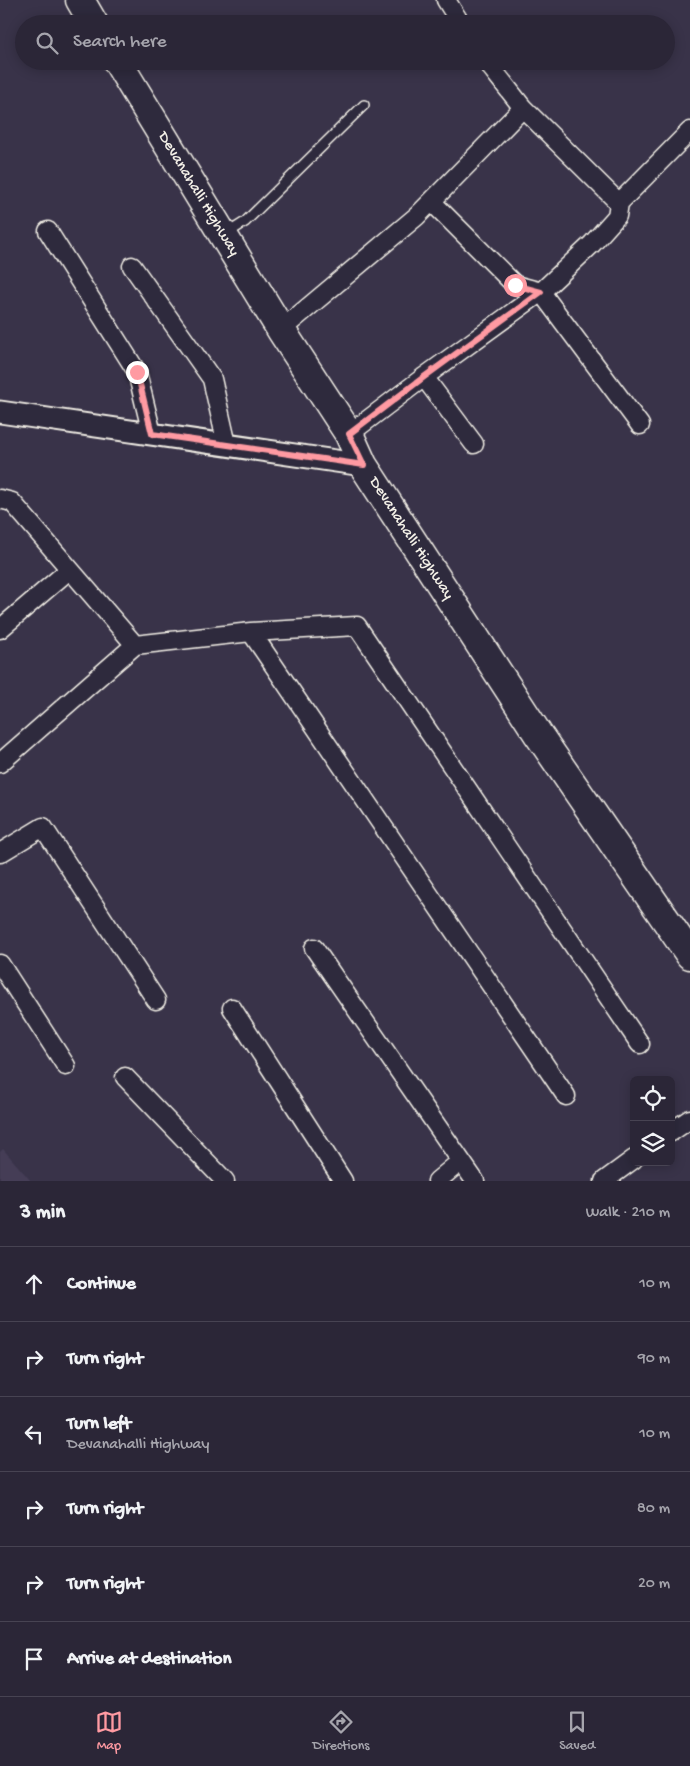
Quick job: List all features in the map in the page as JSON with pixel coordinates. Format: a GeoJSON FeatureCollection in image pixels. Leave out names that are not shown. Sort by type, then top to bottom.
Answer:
{"type":"FeatureCollection","features":[{"type":"Feature","properties":{"kind":"main road"},"geometry":{"type":"LineString","coordinates":[[80,0],[89,15]]}},
{"type":"Feature","properties":{"kind":"main road","name":"Devanahalli Highway"},"geometry":{"type":"LineString","coordinates":[[123,70],[282,330],[349,434],[364,465],[538,734],[690,955]]}},
{"type":"Feature","properties":{"kind":"street"},"geometry":{"type":"LineString","coordinates":[[446,0],[456,15]]}},
{"type":"Feature","properties":{"kind":"street"},"geometry":{"type":"LineString","coordinates":[[493,70],[523,108],[619,203]]}},
{"type":"Feature","properties":{"kind":"street"},"geometry":{"type":"LineString","coordinates":[[282,330],[432,202],[523,108]]}},
{"type":"Feature","properties":{"kind":"street"},"geometry":{"type":"LineString","coordinates":[[349,434],[541,292],[592,244],[617,216],[619,203],[690,131]]}},
{"type":"Feature","properties":{"kind":"street"},"geometry":{"type":"LineString","coordinates":[[432,202],[515,285],[541,292],[640,425]]}},
{"type":"Feature","properties":{"kind":"street"},"geometry":{"type":"LineString","coordinates":[[48,231],[137,372],[152,434]]}},
{"type":"Feature","properties":{"kind":"street"},"geometry":{"type":"LineString","coordinates":[[132,266],[212,379],[227,445]]}},
{"type":"Feature","properties":{"kind":"street"},"geometry":{"type":"LineString","coordinates":[[424,377],[474,444]]}},
{"type":"Feature","properties":{"kind":"street"},"geometry":{"type":"LineString","coordinates":[[0,412],[364,465]]}},
{"type":"Feature","properties":{"kind":"street"},"geometry":{"type":"LineString","coordinates":[[4,504],[69,570],[135,645]]}},
{"type":"Feature","properties":{"kind":"street"},"geometry":{"type":"LineString","coordinates":[[0,629],[69,570]]}},
{"type":"Feature","properties":{"kind":"street"},"geometry":{"type":"LineString","coordinates":[[0,763],[135,645],[251,632],[357,626],[640,1044]]}},
{"type":"Feature","properties":{"kind":"street"},"geometry":{"type":"LineString","coordinates":[[251,632],[566,1096]]}},
{"type":"Feature","properties":{"kind":"street"},"geometry":{"type":"LineString","coordinates":[[0,853],[43,827],[156,1000]]}},
{"type":"Feature","properties":{"kind":"street"},"geometry":{"type":"LineString","coordinates":[[314,948],[475,1181]]}},
{"type":"Feature","properties":{"kind":"street"},"geometry":{"type":"LineString","coordinates":[[0,964],[66,1066]]}},
{"type":"Feature","properties":{"kind":"street"},"geometry":{"type":"LineString","coordinates":[[232,1008],[343,1181]]}},
{"type":"Feature","properties":{"kind":"street"},"geometry":{"type":"LineString","coordinates":[[125,1077],[225,1181]]}},
{"type":"Feature","properties":{"kind":"street"},"geometry":{"type":"LineString","coordinates":[[675,1129],[690,1119]]}},
{"type":"Feature","properties":{"kind":"street"},"geometry":{"type":"LineString","coordinates":[[437,1181],[461,1161]]}},
{"type":"Feature","properties":{"kind":"street"},"geometry":{"type":"LineString","coordinates":[[604,1181],[630,1162]]}},
{"type":"Feature","properties":{"kind":"lane"},"geometry":{"type":"LineString","coordinates":[[224,236],[245,222],[364,105]]}},
{"type":"Feature","properties":{"kind":"shaded area"},"geometry":{"type":"Polygon","coordinates":[[[3,1149],[31,1181],[0,1181],[0,1152],[3,1149]]]}},
{"type":"Feature","properties":{"kind":"route"},"geometry":{"type":"LineString","coordinates":[[137,372],[152,434],[364,465],[349,434],[541,292],[515,285]]}}]}
